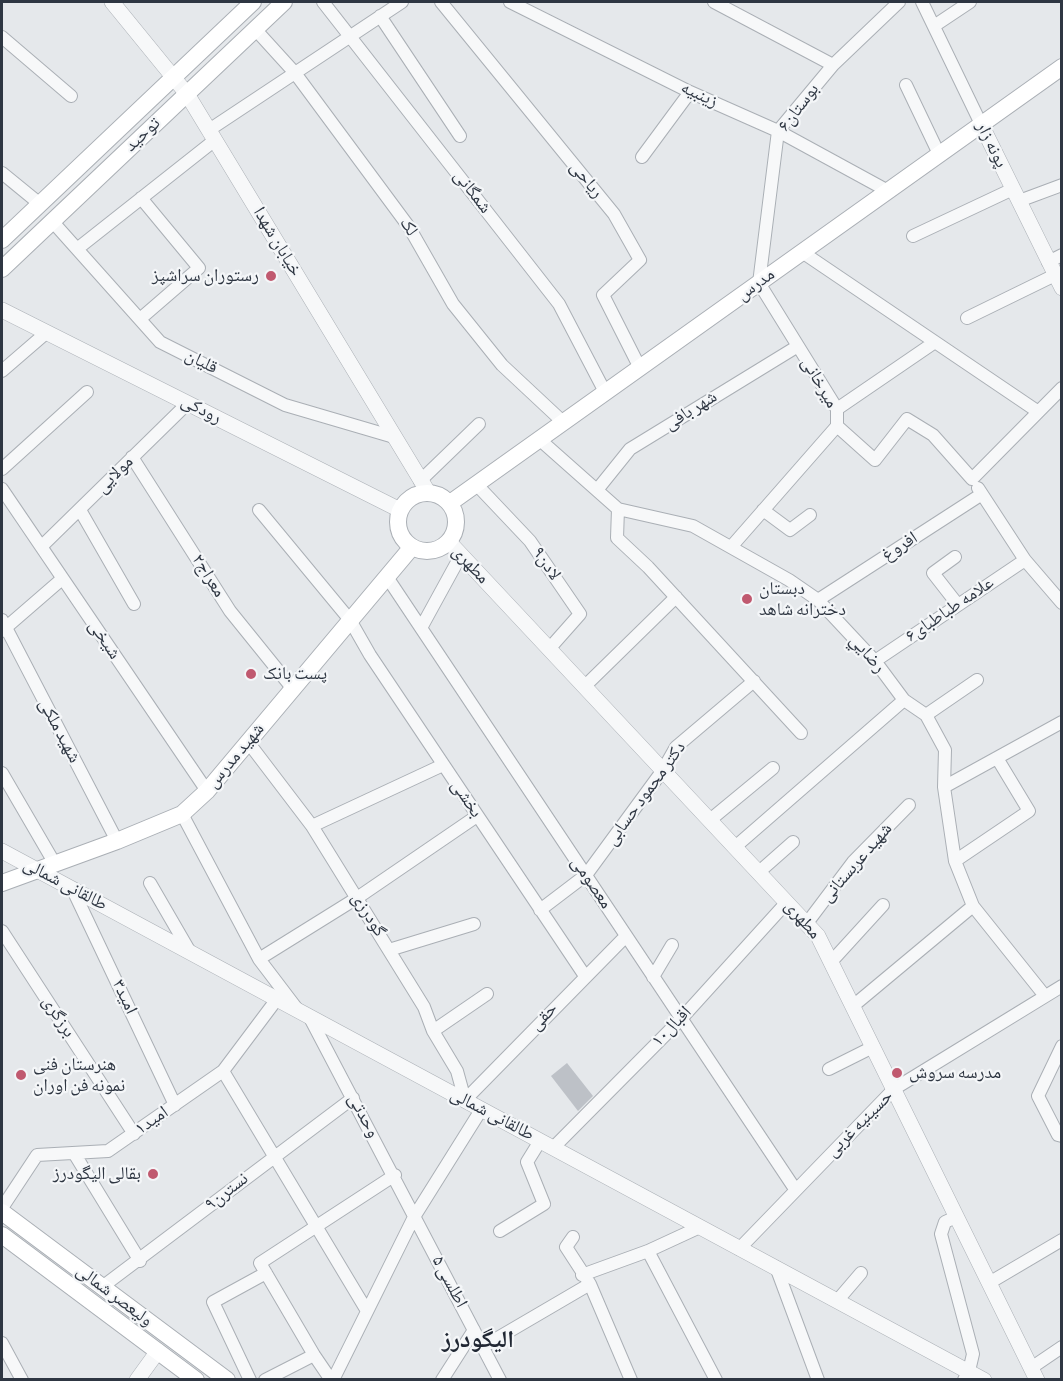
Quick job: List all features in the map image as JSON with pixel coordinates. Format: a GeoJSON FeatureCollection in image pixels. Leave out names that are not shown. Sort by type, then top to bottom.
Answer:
{"type":"FeatureCollection","features":[{"type":"Feature","properties":{"kind":"main road","name":"توحید"},"geometry":{"type":"LineString","coordinates":[[2,240],[253,2]]}},
{"type":"Feature","properties":{"kind":"main road","name":"توحید"},"geometry":{"type":"LineString","coordinates":[[2,269],[284,2]]}},
{"type":"Feature","properties":{"kind":"main road","name":"مدرس"},"geometry":{"type":"LineString","coordinates":[[450,503],[1062,67]]}},
{"type":"Feature","properties":{"kind":"main road"},"geometry":{"type":"LineString","coordinates":[[424,487],[450,503],[456,518],[453,535],[449,542],[435,550],[419,551],[400,535],[398,526],[400,510],[424,487]]}},
{"type":"Feature","properties":{"kind":"main road","name":"شهید مدرس"},"geometry":{"type":"LineString","coordinates":[[2,884],[35,869],[56,864],[182,814],[207,791],[412,547]]}},
{"type":"Feature","properties":{"kind":"main road","name":"ولیعصر شمالی"},"geometry":{"type":"LineString","coordinates":[[2,1210],[227,1380]]}},
{"type":"Feature","properties":{"kind":"main road","name":"ولیعصر شمالی"},"geometry":{"type":"LineString","coordinates":[[2,1235],[196,1380]]}},
{"type":"Feature","properties":{"kind":"street","name":"خیابان شهدا"},"geometry":{"type":"LineString","coordinates":[[112,2],[187,94],[424,487]]}},
{"type":"Feature","properties":{"kind":"street","name":"شمگانی"},"geometry":{"type":"LineString","coordinates":[[323,2],[560,304],[605,392]]}},
{"type":"Feature","properties":{"kind":"street"},"geometry":{"type":"LineString","coordinates":[[77,249],[141,198],[212,135],[295,73],[402,2]]}},
{"type":"Feature","properties":{"kind":"street","name":"ریاحی"},"geometry":{"type":"LineString","coordinates":[[441,2],[614,214],[640,260],[603,295],[640,368]]}},
{"type":"Feature","properties":{"kind":"street","name":"زینبیه"},"geometry":{"type":"LineString","coordinates":[[510,2],[690,92],[778,131],[888,191]]}},
{"type":"Feature","properties":{"kind":"street"},"geometry":{"type":"LineString","coordinates":[[714,2],[832,65]]}},
{"type":"Feature","properties":{"kind":"street","name":"بوستان۶"},"geometry":{"type":"LineString","coordinates":[[759,283],[778,131],[832,65],[900,2]]}},
{"type":"Feature","properties":{"kind":"street","name":"پونه زار"},"geometry":{"type":"LineString","coordinates":[[922,2],[1016,195],[1057,270]]}},
{"type":"Feature","properties":{"kind":"street"},"geometry":{"type":"LineString","coordinates":[[934,26],[970,2]]}},
{"type":"Feature","properties":{"kind":"street"},"geometry":{"type":"LineString","coordinates":[[380,16],[460,136]]}},
{"type":"Feature","properties":{"kind":"street","name":"لک"},"geometry":{"type":"LineString","coordinates":[[255,29],[295,73],[409,227],[453,304],[502,365],[563,422]]}},
{"type":"Feature","properties":{"kind":"street"},"geometry":{"type":"LineString","coordinates":[[2,36],[71,96]]}},
{"type":"Feature","properties":{"kind":"street"},"geometry":{"type":"LineString","coordinates":[[906,85],[939,154]]}},
{"type":"Feature","properties":{"kind":"street"},"geometry":{"type":"LineString","coordinates":[[642,157],[690,92]]}},
{"type":"Feature","properties":{"kind":"street"},"geometry":{"type":"LineString","coordinates":[[2,173],[40,204]]}},
{"type":"Feature","properties":{"kind":"street"},"geometry":{"type":"LineString","coordinates":[[913,236],[1016,195],[1062,185]]}},
{"type":"Feature","properties":{"kind":"street"},"geometry":{"type":"LineString","coordinates":[[140,320],[199,268],[141,198]]}},
{"type":"Feature","properties":{"kind":"street","name":"قلیان"},"geometry":{"type":"LineString","coordinates":[[52,221],[160,342],[285,405],[394,437]]}},
{"type":"Feature","properties":{"kind":"street"},"geometry":{"type":"LineString","coordinates":[[802,252],[1037,411]]}},
{"type":"Feature","properties":{"kind":"street"},"geometry":{"type":"LineString","coordinates":[[967,318],[1057,270]]}},
{"type":"Feature","properties":{"kind":"street","name":"میرخانی"},"geometry":{"type":"LineString","coordinates":[[759,283],[837,410],[837,426],[875,460],[907,419],[933,435],[972,479]]}},
{"type":"Feature","properties":{"kind":"street","name":"رودکی"},"geometry":{"type":"LineString","coordinates":[[2,310],[400,510]]}},
{"type":"Feature","properties":{"kind":"street"},"geometry":{"type":"LineString","coordinates":[[2,371],[46,333]]}},
{"type":"Feature","properties":{"kind":"street"},"geometry":{"type":"LineString","coordinates":[[837,410],[935,342]]}},
{"type":"Feature","properties":{"kind":"street","name":"شهر بافی"},"geometry":{"type":"LineString","coordinates":[[597,490],[630,449],[798,346]]}},
{"type":"Feature","properties":{"kind":"street"},"geometry":{"type":"LineString","coordinates":[[1062,388],[972,479],[1025,560],[1062,603]]}},
{"type":"Feature","properties":{"kind":"street"},"geometry":{"type":"LineString","coordinates":[[2,470],[87,392]]}},
{"type":"Feature","properties":{"kind":"street","name":"مولایی"},"geometry":{"type":"LineString","coordinates":[[42,546],[188,403]]}},
{"type":"Feature","properties":{"kind":"street"},"geometry":{"type":"LineString","coordinates":[[424,487],[479,424]]}},
{"type":"Feature","properties":{"kind":"street"},"geometry":{"type":"LineString","coordinates":[[731,547],[837,426]]}},
{"type":"Feature","properties":{"kind":"street","name":"رضایي"},"geometry":{"type":"LineString","coordinates":[[539,439],[618,509],[693,526],[789,580],[818,600],[875,662],[904,700],[926,715],[945,750],[944,787],[955,861],[973,906],[1045,996]]}},
{"type":"Feature","properties":{"kind":"street","name":"معراج۲"},"geometry":{"type":"LineString","coordinates":[[132,457],[230,611],[292,689]]}},
{"type":"Feature","properties":{"kind":"street","name":"لادن۹"},"geometry":{"type":"LineString","coordinates":[[476,484],[530,541],[580,614],[549,649]]}},
{"type":"Feature","properties":{"kind":"street","name":"شیخی"},"geometry":{"type":"LineString","coordinates":[[2,489],[207,791]]}},
{"type":"Feature","properties":{"kind":"street","name":"افروغ"},"geometry":{"type":"LineString","coordinates":[[818,600],[982,494]]}},
{"type":"Feature","properties":{"kind":"street"},"geometry":{"type":"LineString","coordinates":[[618,509],[617,538],[676,597],[801,733]]}},
{"type":"Feature","properties":{"kind":"street"},"geometry":{"type":"LineString","coordinates":[[80,510],[134,604]]}},
{"type":"Feature","properties":{"kind":"street","name":"بخشی"},"geometry":{"type":"LineString","coordinates":[[259,510],[350,620],[370,655],[585,976]]}},
{"type":"Feature","properties":{"kind":"street"},"geometry":{"type":"LineString","coordinates":[[763,510],[790,530],[810,515]]}},
{"type":"Feature","properties":{"kind":"street","name":"مطهری"},"geometry":{"type":"LineString","coordinates":[[449,542],[818,936],[1034,1374]]}},
{"type":"Feature","properties":{"kind":"street"},"geometry":{"type":"LineString","coordinates":[[421,628],[461,555]]}},
{"type":"Feature","properties":{"kind":"street"},"geometry":{"type":"LineString","coordinates":[[955,557],[933,573],[958,605]]}},
{"type":"Feature","properties":{"kind":"street","name":"علامه طباطبای۶"},"geometry":{"type":"LineString","coordinates":[[875,662],[1025,560]]}},
{"type":"Feature","properties":{"kind":"street","name":"معصومی"},"geometry":{"type":"LineString","coordinates":[[387,577],[795,1189]]}},
{"type":"Feature","properties":{"kind":"street"},"geometry":{"type":"LineString","coordinates":[[3,626],[62,579]]}},
{"type":"Feature","properties":{"kind":"street"},"geometry":{"type":"LineString","coordinates":[[585,687],[676,597]]}},
{"type":"Feature","properties":{"kind":"street","name":"شهید ملکی"},"geometry":{"type":"LineString","coordinates":[[3,626],[117,841]]}},
{"type":"Feature","properties":{"kind":"street"},"geometry":{"type":"LineString","coordinates":[[926,715],[977,680]]}},
{"type":"Feature","properties":{"kind":"street","name":"دکتر محمود حسابی"},"geometry":{"type":"LineString","coordinates":[[540,910],[586,876],[663,770],[676,747],[754,681]]}},
{"type":"Feature","properties":{"kind":"street"},"geometry":{"type":"LineString","coordinates":[[735,847],[825,766],[904,700]]}},
{"type":"Feature","properties":{"kind":"street"},"geometry":{"type":"LineString","coordinates":[[944,787],[1062,722]]}},
{"type":"Feature","properties":{"kind":"street","name":"گودرزی"},"geometry":{"type":"LineString","coordinates":[[248,742],[312,826],[424,1007],[433,1031],[458,1071],[465,1100]]}},
{"type":"Feature","properties":{"kind":"street"},"geometry":{"type":"LineString","coordinates":[[955,861],[1029,811],[997,758]]}},
{"type":"Feature","properties":{"kind":"street"},"geometry":{"type":"LineString","coordinates":[[312,826],[443,765]]}},
{"type":"Feature","properties":{"kind":"street"},"geometry":{"type":"LineString","coordinates":[[710,820],[773,768]]}},
{"type":"Feature","properties":{"kind":"street"},"geometry":{"type":"LineString","coordinates":[[2,773],[56,864]]}},
{"type":"Feature","properties":{"kind":"street","name":"شهید عربستانی"},"geometry":{"type":"LineString","coordinates":[[807,923],[853,862],[909,805]]}},
{"type":"Feature","properties":{"kind":"street","name":"وحدتی"},"geometry":{"type":"LineString","coordinates":[[182,814],[260,959],[304,1013],[353,1098],[414,1217]]}},
{"type":"Feature","properties":{"kind":"street"},"geometry":{"type":"LineString","coordinates":[[260,959],[357,898],[477,816]]}},
{"type":"Feature","properties":{"kind":"street"},"geometry":{"type":"LineString","coordinates":[[759,872],[793,842]]}},
{"type":"Feature","properties":{"kind":"street","name":"طالقانی شمالی"},"geometry":{"type":"LineString","coordinates":[[2,851],[776,1267],[966,1376],[984,1380]]}},
{"type":"Feature","properties":{"kind":"street"},"geometry":{"type":"LineString","coordinates":[[150,883],[190,952]]}},
{"type":"Feature","properties":{"kind":"street","name":"امید۳"},"geometry":{"type":"LineString","coordinates":[[72,888],[175,1105]]}},
{"type":"Feature","properties":{"kind":"street","name":"اقبال۱۰"},"geometry":{"type":"LineString","coordinates":[[547,1145],[681,1019],[787,902]]}},
{"type":"Feature","properties":{"kind":"street"},"geometry":{"type":"LineString","coordinates":[[831,962],[883,905]]}},
{"type":"Feature","properties":{"kind":"street"},"geometry":{"type":"LineString","coordinates":[[853,1006],[973,906]]}},
{"type":"Feature","properties":{"kind":"street"},"geometry":{"type":"LineString","coordinates":[[389,950],[474,924]]}},
{"type":"Feature","properties":{"kind":"street","name":"برزگری"},"geometry":{"type":"LineString","coordinates":[[2,931],[134,1134]]}},
{"type":"Feature","properties":{"kind":"street","name":"حقی"},"geometry":{"type":"LineString","coordinates":[[465,1100],[626,936]]}},
{"type":"Feature","properties":{"kind":"street"},"geometry":{"type":"LineString","coordinates":[[654,977],[672,945]]}},
{"type":"Feature","properties":{"kind":"street","name":"حسینیه غربی"},"geometry":{"type":"LineString","coordinates":[[739,1249],[894,1089],[1062,986]]}},
{"type":"Feature","properties":{"kind":"street"},"geometry":{"type":"LineString","coordinates":[[433,1031],[488,994]]}},
{"type":"Feature","properties":{"kind":"street","name":"امید۱"},"geometry":{"type":"LineString","coordinates":[[2,1210],[37,1155],[108,1151],[223,1071],[277,999]]}},
{"type":"Feature","properties":{"kind":"street"},"geometry":{"type":"LineString","coordinates":[[1062,1046],[1038,1096],[1058,1135],[1062,1136]]}},
{"type":"Feature","properties":{"kind":"street"},"geometry":{"type":"LineString","coordinates":[[829,1069],[873,1047]]}},
{"type":"Feature","properties":{"kind":"street"},"geometry":{"type":"LineString","coordinates":[[223,1071],[367,1311]]}},
{"type":"Feature","properties":{"kind":"street","name":"نسترن۹"},"geometry":{"type":"LineString","coordinates":[[102,1287],[140,1261],[274,1155],[353,1098]]}},
{"type":"Feature","properties":{"kind":"street"},"geometry":{"type":"LineString","coordinates":[[394,1175],[260,1263],[314,1355],[332,1380],[414,1217],[481,1110]]}},
{"type":"Feature","properties":{"kind":"street"},"geometry":{"type":"LineString","coordinates":[[500,1231],[544,1204],[527,1162],[547,1145]]}},
{"type":"Feature","properties":{"kind":"street"},"geometry":{"type":"LineString","coordinates":[[74,1153],[140,1261]]}},
{"type":"Feature","properties":{"kind":"street","name":"اطلسی ۵"},"geometry":{"type":"LineString","coordinates":[[414,1217],[500,1380]]}},
{"type":"Feature","properties":{"kind":"street"},"geometry":{"type":"LineString","coordinates":[[956,1217],[945,1222],[941,1234],[969,1330],[973,1354],[966,1376]]}},
{"type":"Feature","properties":{"kind":"street"},"geometry":{"type":"LineString","coordinates":[[484,1346],[586,1279],[700,1227]]}},
{"type":"Feature","properties":{"kind":"street"},"geometry":{"type":"LineString","coordinates":[[573,1237],[566,1247],[586,1279],[631,1380]]}},
{"type":"Feature","properties":{"kind":"street"},"geometry":{"type":"LineString","coordinates":[[989,1283],[1062,1240]]}},
{"type":"Feature","properties":{"kind":"street"},"geometry":{"type":"LineString","coordinates":[[648,1251],[716,1380]]}},
{"type":"Feature","properties":{"kind":"street"},"geometry":{"type":"LineString","coordinates":[[776,1267],[818,1380]]}},
{"type":"Feature","properties":{"kind":"street"},"geometry":{"type":"LineString","coordinates":[[250,1380],[213,1302],[266,1273]]}},
{"type":"Feature","properties":{"kind":"street"},"geometry":{"type":"LineString","coordinates":[[837,1301],[861,1273]]}},
{"type":"Feature","properties":{"kind":"street"},"geometry":{"type":"LineString","coordinates":[[442,1380],[474,1330]]}},
{"type":"Feature","properties":{"kind":"street"},"geometry":{"type":"LineString","coordinates":[[2,1343],[22,1380]]}},
{"type":"Feature","properties":{"kind":"street"},"geometry":{"type":"LineString","coordinates":[[1034,1374],[1062,1347]]}},
{"type":"Feature","properties":{"kind":"street"},"geometry":{"type":"LineString","coordinates":[[137,1380],[158,1351]]}},
{"type":"Feature","properties":{"kind":"street"},"geometry":{"type":"LineString","coordinates":[[265,1380],[314,1355]]}},
{"type":"Feature","properties":{"kind":"building"},"geometry":{"type":"Polygon","coordinates":[[[567,1063],[593,1096],[578,1111],[551,1076],[567,1063]]]}},
{"type":"Feature","properties":{"kind":"place","name":"رستوران سراشپز"},"geometry":{"type":"Point","coordinates":[271,276]}},
{"type":"Feature","properties":{"kind":"place","name":"دبستان دخترانه شاهد"},"geometry":{"type":"Point","coordinates":[747,599]}},
{"type":"Feature","properties":{"kind":"place","name":"پست بانک"},"geometry":{"type":"Point","coordinates":[251,674]}},
{"type":"Feature","properties":{"kind":"place","name":"مدرسه سروش"},"geometry":{"type":"Point","coordinates":[897,1073]}},
{"type":"Feature","properties":{"kind":"place","name":"هنرستان فنی نمونه فن اوران"},"geometry":{"type":"Point","coordinates":[21,1075]}},
{"type":"Feature","properties":{"kind":"place","name":"بقالی الیگودرز"},"geometry":{"type":"Point","coordinates":[153,1174]}},
{"type":"Feature","properties":{"kind":"district","name":"الیگودرز"},"geometry":{"type":"Point","coordinates":[478,1341]}}]}
